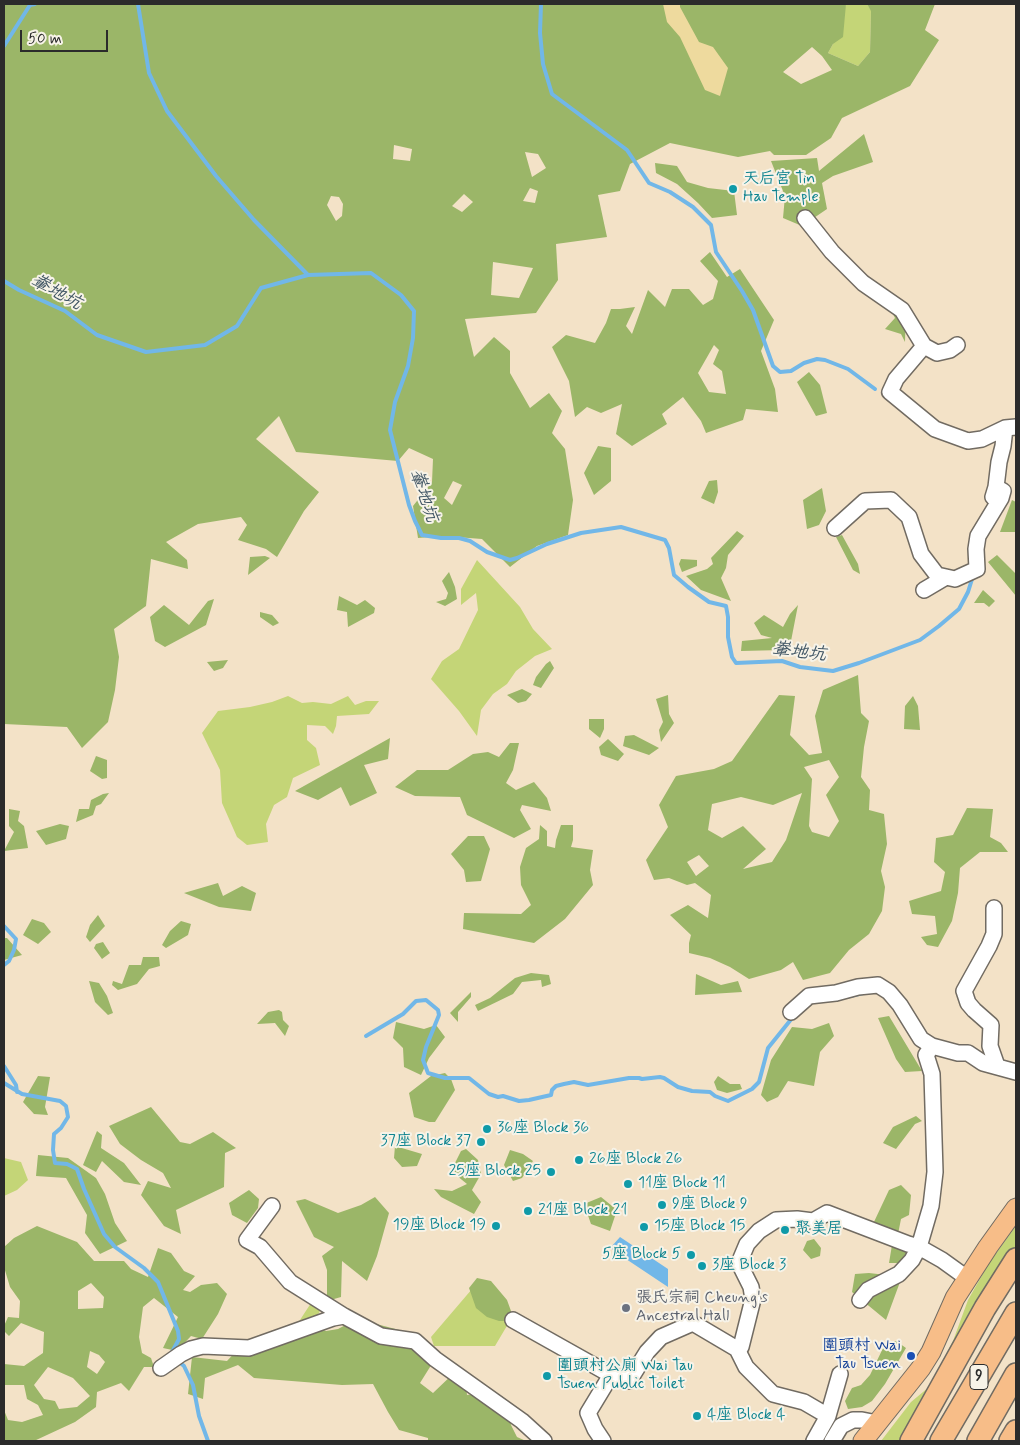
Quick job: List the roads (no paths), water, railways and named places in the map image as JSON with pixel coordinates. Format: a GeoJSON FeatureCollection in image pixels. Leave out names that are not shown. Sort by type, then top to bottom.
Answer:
{"type":"FeatureCollection","features":[{"type":"Feature","properties":{"kind":"highway"},"geometry":{"type":"LineString","coordinates":[[911,1441],[985,1308],[1016,1259]]}},
{"type":"Feature","properties":{"kind":"highway","name":"9"},"geometry":{"type":"LineString","coordinates":[[942,1441],[1016,1313]]}},
{"type":"Feature","properties":{"kind":"highway","name":"9"},"geometry":{"type":"LineString","coordinates":[[978,1441],[1016,1374]]}},
{"type":"Feature","properties":{"kind":"highway"},"geometry":{"type":"LineString","coordinates":[[1010,1441],[1016,1430]]}},
{"type":"Feature","properties":{"kind":"main road"},"geometry":{"type":"LineString","coordinates":[[863,1441],[915,1377],[931,1352],[955,1298],[1016,1208]]}},
{"type":"Feature","properties":{"kind":"street"},"geometry":{"type":"LineString","coordinates":[[805,218],[832,252],[863,283],[902,310],[924,346],[937,353],[950,350],[957,345]]}},
{"type":"Feature","properties":{"kind":"street"},"geometry":{"type":"LineString","coordinates":[[924,346],[896,379],[890,392],[935,429],[968,441],[982,439],[1010,427]]}},
{"type":"Feature","properties":{"kind":"street"},"geometry":{"type":"LineString","coordinates":[[987,512],[992,503],[1010,427]]}},
{"type":"Feature","properties":{"kind":"street"},"geometry":{"type":"LineString","coordinates":[[835,528],[865,501],[891,500],[909,517],[921,554],[937,575],[955,579],[978,570],[976,549],[978,536],[1001,498],[1002,491],[996,487]]}},
{"type":"Feature","properties":{"kind":"street"},"geometry":{"type":"LineString","coordinates":[[924,590],[946,577]]}},
{"type":"Feature","properties":{"kind":"street"},"geometry":{"type":"LineString","coordinates":[[994,908],[994,934],[964,991],[968,1003],[991,1025],[990,1046],[997,1066]]}},
{"type":"Feature","properties":{"kind":"street"},"geometry":{"type":"LineString","coordinates":[[791,1012],[809,996],[878,985],[889,992],[900,1005],[929,1050],[932,1074],[935,1172],[932,1206],[920,1247],[912,1260],[899,1274],[868,1290],[860,1300]]}},
{"type":"Feature","properties":{"kind":"street"},"geometry":{"type":"LineString","coordinates":[[929,1050],[968,1054],[983,1063],[1016,1072]]}},
{"type":"Feature","properties":{"kind":"street"},"geometry":{"type":"LineString","coordinates":[[272,1206],[247,1240],[260,1247],[290,1282],[344,1316],[381,1336],[415,1341],[436,1359],[522,1421],[544,1441]]}},
{"type":"Feature","properties":{"kind":"street"},"geometry":{"type":"LineString","coordinates":[[737,1350],[741,1347],[753,1299],[751,1287],[739,1263],[747,1244],[759,1232],[776,1220],[797,1219],[813,1221],[828,1213],[920,1247],[967,1278]]}},
{"type":"Feature","properties":{"kind":"street"},"geometry":{"type":"LineString","coordinates":[[171,1362],[203,1346],[250,1348],[332,1318],[344,1316]]}},
{"type":"Feature","properties":{"kind":"street"},"geometry":{"type":"LineString","coordinates":[[513,1320],[611,1374],[629,1381],[647,1352],[661,1337],[693,1322],[737,1350],[746,1366],[773,1394],[804,1402],[828,1416]]}},
{"type":"Feature","properties":{"kind":"street"},"geometry":{"type":"LineString","coordinates":[[603,1441],[588,1413],[611,1374]]}},
{"type":"Feature","properties":{"kind":"street"},"geometry":{"type":"LineString","coordinates":[[814,1441],[828,1416],[840,1374]]}},
{"type":"Feature","properties":{"kind":"street"},"geometry":{"type":"LineString","coordinates":[[832,1441],[841,1426],[853,1420],[877,1423]]}},
{"type":"Feature","properties":{"kind":"water"},"geometry":{"type":"Polygon","coordinates":[[[620,1237],[668,1269],[668,1287],[611,1248],[620,1237]]]}},
{"type":"Feature","properties":{"kind":"waterway"},"geometry":{"type":"LineString","coordinates":[[4,46],[30,5],[35,4]]}},
{"type":"Feature","properties":{"kind":"waterway"},"geometry":{"type":"LineString","coordinates":[[138,4],[149,73],[167,111],[216,176],[254,220],[308,275]]}},
{"type":"Feature","properties":{"kind":"waterway"},"geometry":{"type":"LineString","coordinates":[[541,4],[540,33],[543,64],[552,94],[627,150],[649,183],[670,192],[693,207],[711,225],[716,252],[753,310],[773,366],[780,372],[791,371],[804,363],[817,359],[825,360],[848,369],[875,389]]}},
{"type":"Feature","properties":{"kind":"waterway","name":"輋地坑"},"geometry":{"type":"LineString","coordinates":[[4,281],[65,311],[97,335],[146,352],[205,345],[237,326],[261,288],[308,275],[371,273],[401,295],[414,311],[413,338],[408,366],[395,402],[390,430],[409,505],[422,535],[459,538],[470,541],[487,552],[510,560],[547,544],[581,533],[621,527],[665,540],[669,548],[674,575],[709,602],[726,606],[728,637],[732,657],[736,663],[782,661],[800,667],[833,671],[859,663],[920,640],[939,626],[959,609],[968,592],[973,576]]}},
{"type":"Feature","properties":{"kind":"waterway"},"geometry":{"type":"LineString","coordinates":[[4,926],[16,939],[9,961],[4,965]]}},
{"type":"Feature","properties":{"kind":"waterway"},"geometry":{"type":"LineString","coordinates":[[846,997],[863,993]]}},
{"type":"Feature","properties":{"kind":"waterway"},"geometry":{"type":"LineString","coordinates":[[366,1036],[403,1014],[416,1001],[426,1000],[438,1010],[439,1015],[426,1047],[423,1060],[428,1073],[445,1078],[469,1078],[489,1094],[519,1101],[551,1095],[552,1090],[556,1086],[574,1082],[588,1085],[629,1078],[660,1077],[678,1087],[692,1091],[710,1092],[728,1101],[752,1089],[759,1082],[768,1048],[793,1017]]}},
{"type":"Feature","properties":{"kind":"waterway"},"geometry":{"type":"LineString","coordinates":[[4,1066],[16,1085],[17,1092]]}},
{"type":"Feature","properties":{"kind":"waterway"},"geometry":{"type":"LineString","coordinates":[[4,1083],[22,1094],[60,1101],[66,1106],[68,1117],[61,1128],[54,1134],[53,1150],[55,1163],[67,1164],[77,1169],[104,1234],[115,1247],[144,1268],[158,1282],[178,1331],[179,1339],[171,1354]]}},
{"type":"Feature","properties":{"kind":"waterway"},"geometry":{"type":"LineString","coordinates":[[177,1360],[184,1366],[193,1385],[199,1416],[208,1441]]}},
{"type":"Feature","properties":{"kind":"place","name":"天后宮 Tin Hau Temple"},"geometry":{"type":"Point","coordinates":[733,189]}},
{"type":"Feature","properties":{"kind":"place","name":"36座 Block 36"},"geometry":{"type":"Point","coordinates":[487,1129]}},
{"type":"Feature","properties":{"kind":"place","name":"37座 Block 37"},"geometry":{"type":"Point","coordinates":[481,1142]}},
{"type":"Feature","properties":{"kind":"place","name":"26座 Block 26"},"geometry":{"type":"Point","coordinates":[579,1160]}},
{"type":"Feature","properties":{"kind":"place","name":"25座 Block 25"},"geometry":{"type":"Point","coordinates":[551,1172]}},
{"type":"Feature","properties":{"kind":"place","name":"11座 Block 11"},"geometry":{"type":"Point","coordinates":[628,1184]}},
{"type":"Feature","properties":{"kind":"place","name":"9座 Block 9"},"geometry":{"type":"Point","coordinates":[662,1205]}},
{"type":"Feature","properties":{"kind":"place","name":"21座 Block 21"},"geometry":{"type":"Point","coordinates":[528,1211]}},
{"type":"Feature","properties":{"kind":"place","name":"19座 Block 19"},"geometry":{"type":"Point","coordinates":[496,1226]}},
{"type":"Feature","properties":{"kind":"place","name":"15座 Block 15"},"geometry":{"type":"Point","coordinates":[644,1227]}},
{"type":"Feature","properties":{"kind":"place","name":"聚美居"},"geometry":{"type":"Point","coordinates":[785,1230]}},
{"type":"Feature","properties":{"kind":"place","name":"5座 Block 5"},"geometry":{"type":"Point","coordinates":[691,1255]}},
{"type":"Feature","properties":{"kind":"place","name":"3座 Block 3"},"geometry":{"type":"Point","coordinates":[702,1266]}},
{"type":"Feature","properties":{"kind":"place","name":"張氏宗祠 Cheung's Ancestral Hall"},"geometry":{"type":"Point","coordinates":[626,1308]}},
{"type":"Feature","properties":{"kind":"place","name":"圍頭村 Wai Tau Tsuen"},"geometry":{"type":"Point","coordinates":[911,1356]}},
{"type":"Feature","properties":{"kind":"place","name":"圍頭村公廁 Wai Tau Tsuen Public Toilet"},"geometry":{"type":"Point","coordinates":[547,1376]}},
{"type":"Feature","properties":{"kind":"place","name":"4座 Block 4"},"geometry":{"type":"Point","coordinates":[697,1416]}}]}
